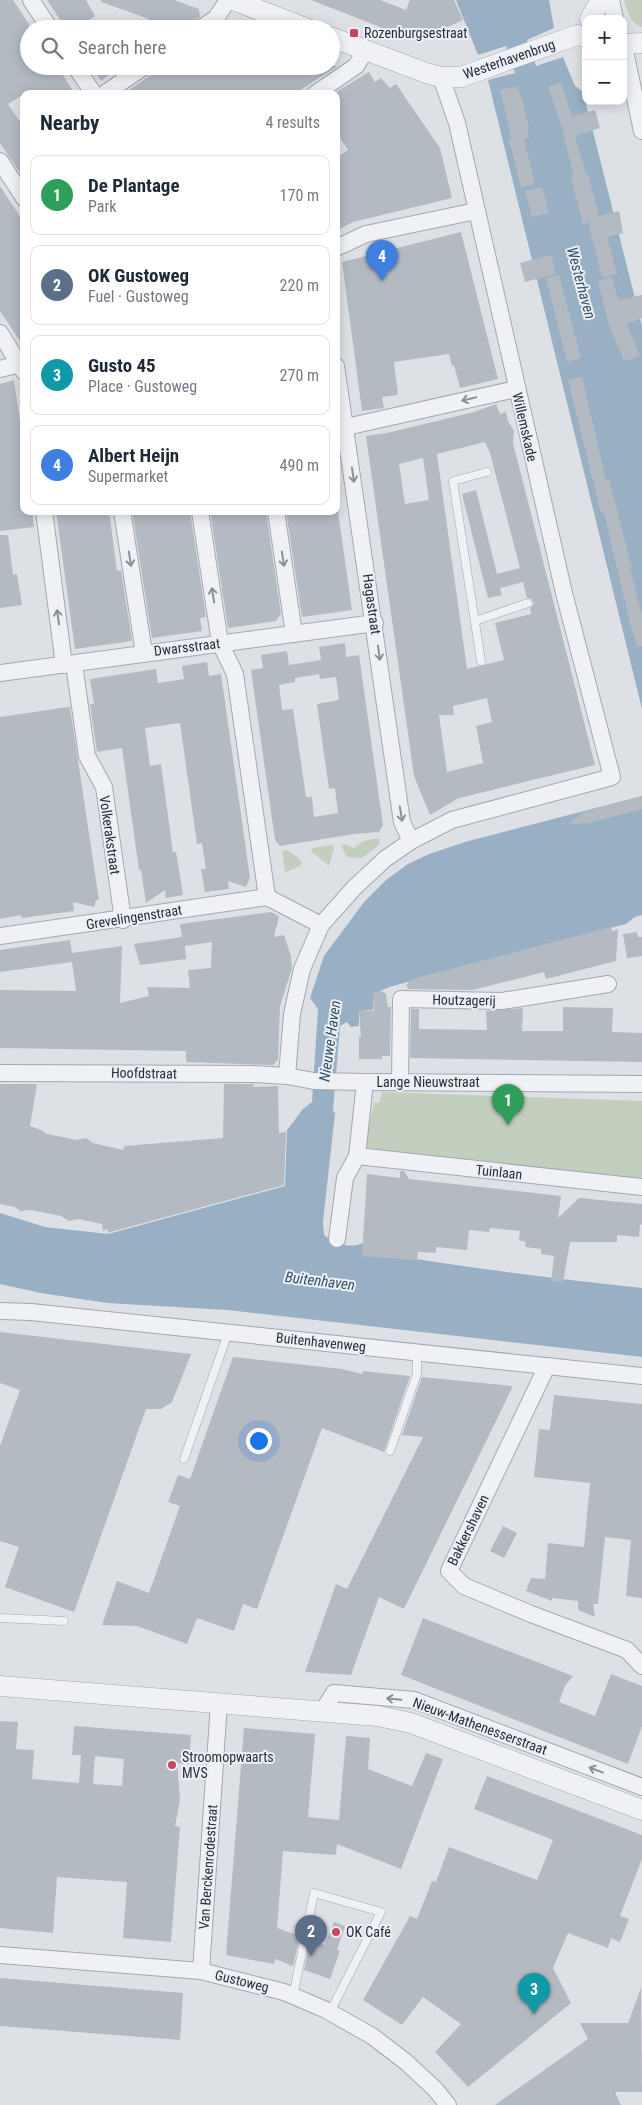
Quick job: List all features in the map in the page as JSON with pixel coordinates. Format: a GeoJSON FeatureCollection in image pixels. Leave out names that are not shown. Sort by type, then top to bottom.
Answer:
{"type":"FeatureCollection","features":[{"type":"Feature","properties":{"kind":"street"},"geometry":{"type":"LineString","coordinates":[[31,0],[44,20]]}},
{"type":"Feature","properties":{"kind":"street"},"geometry":{"type":"LineString","coordinates":[[213,20],[228,0]]}},
{"type":"Feature","properties":{"kind":"street"},"geometry":{"type":"LineString","coordinates":[[232,0],[284,20]]}},
{"type":"Feature","properties":{"kind":"street"},"geometry":{"type":"LineString","coordinates":[[592,15],[601,0]]}},
{"type":"Feature","properties":{"kind":"street"},"geometry":{"type":"LineString","coordinates":[[611,0],[614,15]]}},
{"type":"Feature","properties":{"kind":"street","name":"Westerhavenbrug"},"geometry":{"type":"LineString","coordinates":[[440,77],[461,77],[582,33]]}},
{"type":"Feature","properties":{"kind":"street"},"geometry":{"type":"LineString","coordinates":[[340,40],[440,77]]}},
{"type":"Feature","properties":{"kind":"street"},"geometry":{"type":"LineString","coordinates":[[628,43],[641,125]]}},
{"type":"Feature","properties":{"kind":"street"},"geometry":{"type":"LineString","coordinates":[[321,90],[356,66],[366,50]]}},
{"type":"Feature","properties":{"kind":"street"},"geometry":{"type":"LineString","coordinates":[[81,75],[91,90]]}},
{"type":"Feature","properties":{"kind":"street"},"geometry":{"type":"LineString","coordinates":[[110,90],[132,75]]}},
{"type":"Feature","properties":{"kind":"street","name":"Willemskade"},"geometry":{"type":"LineString","coordinates":[[411,842],[452,820],[612,777],[561,594],[457,122],[440,77]]}},
{"type":"Feature","properties":{"kind":"street"},"geometry":{"type":"LineString","coordinates":[[0,160],[20,192]]}},
{"type":"Feature","properties":{"kind":"street"},"geometry":{"type":"LineString","coordinates":[[340,246],[366,234],[476,211]]}},
{"type":"Feature","properties":{"kind":"street"},"geometry":{"type":"LineString","coordinates":[[0,333],[20,363]]}},
{"type":"Feature","properties":{"kind":"street"},"geometry":{"type":"LineString","coordinates":[[0,368],[20,366]]}},
{"type":"Feature","properties":{"kind":"street"},"geometry":{"type":"LineString","coordinates":[[346,427],[516,389]]}},
{"type":"Feature","properties":{"kind":"street","name":"Hagastraat"},"geometry":{"type":"LineString","coordinates":[[340,390],[402,822],[411,842]]}},
{"type":"Feature","properties":{"kind":"street","name":"Volkerakstraat"},"geometry":{"type":"LineString","coordinates":[[45,515],[86,756],[104,787],[123,920]]}},
{"type":"Feature","properties":{"kind":"street"},"geometry":{"type":"LineString","coordinates":[[123,515],[144,653]]}},
{"type":"Feature","properties":{"kind":"street"},"geometry":{"type":"LineString","coordinates":[[201,515],[220,643],[235,674],[268,897],[321,925]]}},
{"type":"Feature","properties":{"kind":"street"},"geometry":{"type":"LineString","coordinates":[[277,515],[294,634]]}},
{"type":"Feature","properties":{"kind":"street","name":"Dwarsstraat"},"geometry":{"type":"LineString","coordinates":[[0,673],[374,623]]}},
{"type":"Feature","properties":{"kind":"street"},"geometry":{"type":"LineString","coordinates":[[287,1076],[292,1014],[302,969],[321,925],[354,888],[385,859],[411,842]]}},
{"type":"Feature","properties":{"kind":"street","name":"Grevelingenstraat"},"geometry":{"type":"LineString","coordinates":[[0,936],[123,920],[268,897]]}},
{"type":"Feature","properties":{"kind":"street","name":"Houtzagerij"},"geometry":{"type":"LineString","coordinates":[[400,1083],[401,999],[502,1001],[608,984]]}},
{"type":"Feature","properties":{"kind":"street","name":"Hoofdstraat"},"geometry":{"type":"LineString","coordinates":[[0,1073],[133,1072],[287,1076],[314,1081],[365,1082]]}},
{"type":"Feature","properties":{"kind":"street"},"geometry":{"type":"LineString","coordinates":[[337,1239],[345,1178],[357,1156],[365,1082]]}},
{"type":"Feature","properties":{"kind":"street","name":"Lange Nieuwstraat"},"geometry":{"type":"LineString","coordinates":[[365,1082],[642,1084]]}},
{"type":"Feature","properties":{"kind":"street","name":"Tuinlaan"},"geometry":{"type":"LineString","coordinates":[[357,1156],[642,1188]]}},
{"type":"Feature","properties":{"kind":"street","name":"Buitenhavenweg"},"geometry":{"type":"LineString","coordinates":[[0,1311],[32,1312],[642,1376]]}},
{"type":"Feature","properties":{"kind":"street","name":"Bakkershaven"},"geometry":{"type":"LineString","coordinates":[[547,1366],[449,1571],[464,1586],[531,1614],[634,1649],[642,1666]]}},
{"type":"Feature","properties":{"kind":"street","name":"Nieuw-Mathenesserstraat"},"geometry":{"type":"LineString","coordinates":[[0,1686],[378,1716],[411,1722],[642,1810]]}},
{"type":"Feature","properties":{"kind":"street","name":"Nieuw-Mathenesserstraat"},"geometry":{"type":"LineString","coordinates":[[322,1712],[334,1693],[414,1700],[642,1787]]}},
{"type":"Feature","properties":{"kind":"street","name":"Van Berckenrodestraat"},"geometry":{"type":"LineString","coordinates":[[201,1971],[219,1703]]}},
{"type":"Feature","properties":{"kind":"street","name":"Gustoweg"},"geometry":{"type":"LineString","coordinates":[[0,1955],[201,1971],[293,1996],[330,2012],[372,2036],[406,2062],[435,2089],[448,2105]]}},
{"type":"Feature","properties":{"kind":"lane"},"geometry":{"type":"LineString","coordinates":[[481,661],[453,481],[487,472]]}},
{"type":"Feature","properties":{"kind":"lane"},"geometry":{"type":"LineString","coordinates":[[475,621],[528,603]]}},
{"type":"Feature","properties":{"kind":"lane"},"geometry":{"type":"LineString","coordinates":[[184,1459],[228,1333]]}},
{"type":"Feature","properties":{"kind":"lane"},"geometry":{"type":"LineString","coordinates":[[390,1451],[417,1374],[417,1352]]}},
{"type":"Feature","properties":{"kind":"lane"},"geometry":{"type":"LineString","coordinates":[[0,1618],[64,1621]]}},
{"type":"Feature","properties":{"kind":"lane"},"geometry":{"type":"LineString","coordinates":[[293,1996],[314,1893],[380,1912],[330,2012]]}},
{"type":"Feature","properties":{"kind":"green space"},"geometry":{"type":"Polygon","coordinates":[[[624,0],[642,0],[642,27],[632,20],[624,0]]]}},
{"type":"Feature","properties":{"kind":"green space"},"geometry":{"type":"Polygon","coordinates":[[[378,838],[380,840],[379,845],[362,858],[347,857],[341,846],[344,844],[354,848],[364,841],[378,838]]]}},
{"type":"Feature","properties":{"kind":"green space"},"geometry":{"type":"Polygon","coordinates":[[[332,845],[334,848],[329,866],[311,851],[312,848],[332,845]]]}},
{"type":"Feature","properties":{"kind":"green space"},"geometry":{"type":"Polygon","coordinates":[[[284,850],[297,857],[302,863],[300,866],[287,872],[285,871],[282,852],[284,850]]]}},
{"type":"Feature","properties":{"kind":"green space"},"geometry":{"type":"Polygon","coordinates":[[[382,1092],[642,1101],[642,1183],[368,1148],[364,1146],[374,1102],[379,1103],[382,1092]]]}},
{"type":"Feature","properties":{"kind":"water","name":"Westerhaven"},"geometry":{"type":"Polygon","coordinates":[[[456,0],[549,0],[554,28],[527,40],[536,66],[563,57],[575,86],[582,91],[582,105],[586,105],[642,326],[642,709],[488,80],[515,73],[506,46],[478,55],[456,0]]]}},
{"type":"Feature","properties":{"kind":"water"},"geometry":{"type":"Polygon","coordinates":[[[642,796],[642,915],[635,917],[626,924],[389,987],[374,994],[373,1010],[359,1011],[359,1026],[351,1027],[347,1022],[340,1026],[333,1111],[335,1113],[323,1222],[324,1235],[343,1245],[353,1246],[363,1243],[376,1250],[394,1255],[456,1265],[642,1288],[642,1357],[227,1310],[107,1303],[41,1293],[0,1284],[0,1213],[45,1227],[108,1234],[285,1186],[287,1130],[303,1109],[312,1102],[318,1009],[310,998],[324,956],[364,902],[386,880],[408,864],[429,854],[465,842],[642,796]]]}},
{"type":"Feature","properties":{"kind":"building"},"geometry":{"type":"Polygon","coordinates":[[[0,0],[13,0],[26,20],[20,20],[20,75],[63,75],[72,90],[20,90],[20,96],[8,104],[20,122],[20,173],[0,143],[0,0]]]}},
{"type":"Feature","properties":{"kind":"building"},"geometry":{"type":"Polygon","coordinates":[[[47,0],[86,0],[95,16],[89,20],[60,20],[47,0]]]}},
{"type":"Feature","properties":{"kind":"building"},"geometry":{"type":"Polygon","coordinates":[[[101,0],[174,0],[199,9],[200,17],[196,20],[148,20],[149,19],[101,2],[101,0]]]}},
{"type":"Feature","properties":{"kind":"building"},"geometry":{"type":"Polygon","coordinates":[[[311,0],[380,0],[406,10],[410,0],[454,0],[463,20],[416,41],[311,0]]]}},
{"type":"Feature","properties":{"kind":"building"},"geometry":{"type":"Polygon","coordinates":[[[369,72],[375,82],[381,78],[390,88],[396,84],[440,148],[452,198],[353,222],[340,229],[340,155],[348,150],[340,138],[339,90],[369,72]]]}},
{"type":"Feature","properties":{"kind":"building"},"geometry":{"type":"Polygon","coordinates":[[[97,75],[109,75],[101,81],[97,75]]]}},
{"type":"Feature","properties":{"kind":"building"},"geometry":{"type":"Polygon","coordinates":[[[151,75],[324,75],[300,90],[129,90],[151,75]]]}},
{"type":"Feature","properties":{"kind":"building"},"geometry":{"type":"Polygon","coordinates":[[[561,83],[572,116],[595,110],[600,128],[575,136],[586,174],[588,174],[599,216],[619,211],[623,233],[607,237],[617,274],[602,277],[588,222],[583,224],[571,178],[574,177],[562,128],[548,87],[561,83]]]}},
{"type":"Feature","properties":{"kind":"building"},"geometry":{"type":"Polygon","coordinates":[[[517,86],[529,129],[527,130],[529,138],[524,139],[535,184],[521,187],[509,139],[512,139],[500,90],[517,86]]]}},
{"type":"Feature","properties":{"kind":"building"},"geometry":{"type":"Polygon","coordinates":[[[0,186],[20,217],[20,341],[0,311],[0,186]]]}},
{"type":"Feature","properties":{"kind":"building"},"geometry":{"type":"Polygon","coordinates":[[[542,187],[549,213],[532,217],[525,191],[542,187]]]}},
{"type":"Feature","properties":{"kind":"building"},"geometry":{"type":"Polygon","coordinates":[[[461,232],[498,379],[460,388],[449,354],[394,362],[398,395],[382,397],[384,408],[362,411],[342,262],[461,232]]]}},
{"type":"Feature","properties":{"kind":"building"},"geometry":{"type":"Polygon","coordinates":[[[551,255],[556,274],[525,282],[520,263],[551,255]]]}},
{"type":"Feature","properties":{"kind":"building"},"geometry":{"type":"Polygon","coordinates":[[[559,275],[581,358],[567,362],[546,278],[559,275]]]}},
{"type":"Feature","properties":{"kind":"building"},"geometry":{"type":"Polygon","coordinates":[[[612,277],[618,300],[642,295],[642,318],[627,324],[640,356],[624,361],[609,325],[598,281],[612,277]]]}},
{"type":"Feature","properties":{"kind":"building"},"geometry":{"type":"Polygon","coordinates":[[[582,377],[606,480],[609,479],[632,568],[630,568],[642,616],[642,646],[637,647],[630,623],[604,513],[601,513],[568,380],[582,377]]]}},
{"type":"Feature","properties":{"kind":"building"},"geometry":{"type":"Polygon","coordinates":[[[14,380],[20,421],[20,515],[32,515],[34,527],[0,531],[0,384],[14,380]]]}},
{"type":"Feature","properties":{"kind":"building"},"geometry":{"type":"Polygon","coordinates":[[[496,404],[500,414],[506,412],[508,421],[514,431],[513,443],[595,765],[459,798],[430,815],[414,776],[366,436],[387,433],[474,412],[496,404]],[[485,442],[437,454],[467,669],[504,660],[495,623],[531,614],[530,608],[534,604],[532,599],[527,598],[523,582],[500,588],[502,595],[488,598],[462,494],[476,490],[497,574],[520,568],[490,453],[485,442]],[[423,458],[399,464],[405,504],[429,500],[423,458]],[[487,698],[453,706],[454,715],[439,715],[447,772],[483,763],[476,726],[492,722],[487,698]]]}},
{"type":"Feature","properties":{"kind":"building"},"geometry":{"type":"Polygon","coordinates":[[[57,515],[110,515],[117,571],[121,570],[132,641],[75,649],[57,515]]]}},
{"type":"Feature","properties":{"kind":"building"},"geometry":{"type":"Polygon","coordinates":[[[133,515],[191,515],[206,617],[200,618],[202,631],[152,638],[133,515]]]}},
{"type":"Feature","properties":{"kind":"building"},"geometry":{"type":"Polygon","coordinates":[[[211,515],[267,515],[281,614],[276,621],[228,628],[211,515]]]}},
{"type":"Feature","properties":{"kind":"building"},"geometry":{"type":"Polygon","coordinates":[[[287,515],[339,515],[352,610],[302,617],[287,515]]]}},
{"type":"Feature","properties":{"kind":"building"},"geometry":{"type":"Polygon","coordinates":[[[0,535],[8,535],[13,575],[17,574],[22,605],[0,608],[0,535]]]}},
{"type":"Feature","properties":{"kind":"building"},"geometry":{"type":"Polygon","coordinates":[[[345,643],[346,657],[359,655],[383,825],[379,832],[354,834],[280,846],[275,840],[251,670],[263,668],[261,655],[287,651],[289,665],[321,660],[319,647],[345,643]],[[319,674],[295,678],[295,682],[279,685],[282,710],[293,709],[306,797],[312,797],[314,817],[338,813],[335,788],[329,789],[317,704],[339,700],[336,677],[320,679],[319,674]]]}},
{"type":"Feature","properties":{"kind":"building"},"geometry":{"type":"Polygon","coordinates":[[[207,662],[209,676],[221,674],[250,878],[246,887],[228,881],[229,889],[205,892],[201,869],[206,869],[202,843],[197,844],[180,723],[145,728],[150,766],[161,764],[173,853],[176,852],[183,895],[166,898],[165,890],[146,903],[141,870],[139,870],[122,748],[97,752],[90,704],[94,704],[90,679],[156,669],[158,683],[184,679],[182,666],[207,662]]]}},
{"type":"Feature","properties":{"kind":"building"},"geometry":{"type":"Polygon","coordinates":[[[70,707],[99,900],[96,900],[94,907],[73,902],[74,911],[22,918],[21,915],[0,919],[0,717],[70,707]]]}},
{"type":"Feature","properties":{"kind":"building"},"geometry":{"type":"Polygon","coordinates":[[[642,796],[642,809],[589,823],[568,824],[584,812],[642,796]]]}},
{"type":"Feature","properties":{"kind":"building"},"geometry":{"type":"Polygon","coordinates":[[[271,912],[279,916],[274,937],[284,935],[291,956],[292,968],[280,1006],[278,1060],[273,1065],[186,1062],[186,1051],[0,1048],[0,990],[76,991],[72,962],[0,972],[0,950],[70,940],[72,953],[122,946],[120,1003],[149,996],[147,987],[190,988],[188,970],[211,968],[212,942],[185,946],[186,959],[140,965],[134,944],[182,937],[180,924],[271,912]]]}},
{"type":"Feature","properties":{"kind":"building"},"geometry":{"type":"Polygon","coordinates":[[[611,927],[612,931],[618,929],[616,961],[546,979],[544,972],[473,990],[409,989],[406,985],[412,979],[611,927]]]}},
{"type":"Feature","properties":{"kind":"building"},"geometry":{"type":"Polygon","coordinates":[[[637,932],[638,937],[642,937],[642,956],[627,958],[623,934],[637,932]]]}},
{"type":"Feature","properties":{"kind":"building"},"geometry":{"type":"Polygon","coordinates":[[[380,990],[386,994],[388,1007],[391,1007],[390,1056],[382,1056],[382,1059],[359,1059],[359,1037],[361,1037],[359,1011],[374,1011],[373,994],[380,990]]]}},
{"type":"Feature","properties":{"kind":"building"},"geometry":{"type":"Polygon","coordinates":[[[563,1007],[613,1008],[612,1032],[642,1033],[642,1062],[410,1058],[411,1009],[419,1009],[419,1029],[487,1030],[486,1011],[523,1008],[522,1031],[563,1031],[563,1007]]]}},
{"type":"Feature","properties":{"kind":"building"},"geometry":{"type":"Polygon","coordinates":[[[0,1084],[37,1084],[30,1126],[47,1134],[77,1140],[86,1138],[93,1143],[123,1150],[124,1146],[223,1138],[224,1084],[255,1084],[252,1087],[278,1086],[279,1133],[286,1132],[284,1185],[107,1233],[108,1229],[103,1231],[102,1224],[78,1219],[69,1221],[61,1216],[31,1210],[20,1211],[15,1207],[0,1204],[0,1084]]]}},
{"type":"Feature","properties":{"kind":"building"},"geometry":{"type":"Polygon","coordinates":[[[400,1171],[404,1171],[409,1179],[561,1196],[558,1218],[579,1198],[642,1204],[642,1225],[640,1224],[639,1237],[617,1235],[617,1242],[570,1242],[563,1283],[551,1281],[554,1256],[541,1254],[541,1249],[525,1247],[526,1242],[519,1240],[520,1231],[490,1228],[489,1232],[469,1230],[467,1250],[436,1247],[436,1253],[418,1252],[417,1260],[362,1256],[367,1174],[400,1178],[400,1171]]]}},
{"type":"Feature","properties":{"kind":"building"},"geometry":{"type":"Polygon","coordinates":[[[0,1332],[191,1354],[172,1402],[161,1409],[146,1409],[74,1612],[5,1587],[19,1547],[0,1541],[0,1446],[20,1390],[0,1383],[0,1332]]]}},
{"type":"Feature","properties":{"kind":"building"},"geometry":{"type":"Polygon","coordinates":[[[233,1357],[342,1369],[362,1374],[363,1371],[410,1376],[384,1452],[322,1428],[257,1609],[243,1604],[234,1631],[197,1618],[187,1644],[137,1626],[102,1625],[117,1581],[149,1593],[180,1506],[168,1502],[178,1475],[190,1479],[233,1357]]]}},
{"type":"Feature","properties":{"kind":"building"},"geometry":{"type":"Polygon","coordinates":[[[422,1377],[513,1386],[404,1609],[379,1597],[351,1675],[305,1672],[336,1584],[347,1589],[423,1437],[402,1435],[422,1377]]]}},
{"type":"Feature","properties":{"kind":"building"},"geometry":{"type":"Polygon","coordinates":[[[554,1395],[642,1404],[642,1598],[626,1596],[631,1540],[605,1537],[598,1604],[593,1604],[595,1617],[578,1610],[578,1601],[552,1598],[552,1601],[526,1591],[531,1578],[545,1579],[548,1543],[584,1547],[590,1483],[534,1477],[539,1429],[550,1430],[554,1395]]]}},
{"type":"Feature","properties":{"kind":"building"},"geometry":{"type":"Polygon","coordinates":[[[503,1526],[517,1533],[504,1558],[490,1551],[503,1526]]]}},
{"type":"Feature","properties":{"kind":"building"},"geometry":{"type":"Polygon","coordinates":[[[423,1618],[573,1676],[565,1686],[559,1702],[595,1716],[611,1674],[642,1686],[642,1726],[628,1764],[401,1675],[423,1618]]]}},
{"type":"Feature","properties":{"kind":"building"},"geometry":{"type":"Polygon","coordinates":[[[0,1721],[18,1722],[16,1749],[34,1750],[32,1779],[79,1783],[81,1755],[72,1755],[74,1726],[191,1735],[189,1764],[177,1763],[180,1800],[175,1826],[180,1827],[171,1942],[123,1938],[127,1882],[57,1877],[53,1933],[0,1928],[0,1721]],[[95,1756],[93,1784],[122,1786],[124,1759],[95,1756]]]}},
{"type":"Feature","properties":{"kind":"building"},"geometry":{"type":"Polygon","coordinates":[[[244,1728],[315,1734],[308,1817],[339,1820],[346,1736],[370,1738],[368,1769],[412,1786],[426,1753],[443,1759],[401,1869],[337,1844],[336,1855],[283,1851],[277,1928],[300,1936],[293,1966],[275,1959],[274,1964],[226,1955],[244,1728]]]}},
{"type":"Feature","properties":{"kind":"building"},"geometry":{"type":"Polygon","coordinates":[[[487,1776],[642,1835],[642,1859],[620,1916],[629,1919],[620,1942],[611,1938],[608,1948],[568,1933],[553,1968],[571,2003],[468,2087],[435,2052],[461,2024],[423,1997],[402,2025],[363,2000],[410,1916],[417,1919],[432,1881],[436,1882],[449,1847],[537,1880],[553,1840],[474,1809],[487,1776]]]}},
{"type":"Feature","properties":{"kind":"building"},"geometry":{"type":"Polygon","coordinates":[[[334,1922],[345,1926],[337,1950],[340,1951],[330,1979],[304,1970],[310,1940],[325,1945],[334,1922]]]}},
{"type":"Feature","properties":{"kind":"building"},"geometry":{"type":"Polygon","coordinates":[[[0,1978],[183,1993],[180,2040],[0,2026],[0,1978]]]}},
{"type":"Feature","properties":{"kind":"building"},"geometry":{"type":"Polygon","coordinates":[[[641,1988],[642,2092],[615,2092],[621,2105],[495,2105],[588,2039],[580,2023],[628,2023],[641,1988]]]}},
{"type":"Feature","properties":{"kind":"place","name":"Rozenburgsestraat"},"geometry":{"type":"Point","coordinates":[354,33]}},
{"type":"Feature","properties":{"kind":"place","name":"Albert Heijn"},"geometry":{"type":"Point","coordinates":[382,281]}},
{"type":"Feature","properties":{"kind":"place","name":"De Plantage"},"geometry":{"type":"Point","coordinates":[508,1125]}},
{"type":"Feature","properties":{"kind":"place","name":"Stroomopwaarts MVS"},"geometry":{"type":"Point","coordinates":[172,1765]}},
{"type":"Feature","properties":{"kind":"place","name":"OK Café"},"geometry":{"type":"Point","coordinates":[336,1932]}},
{"type":"Feature","properties":{"kind":"place","name":"OK Gustoweg"},"geometry":{"type":"Point","coordinates":[311,1956]}},
{"type":"Feature","properties":{"kind":"place","name":"Gusto 45"},"geometry":{"type":"Point","coordinates":[534,2014]}},
{"type":"Feature","properties":{"kind":"water label","name":"Nieuwe Haven"},"geometry":{"type":"Point","coordinates":[330,1041]}},
{"type":"Feature","properties":{"kind":"water label","name":"Buitenhaven"},"geometry":{"type":"Point","coordinates":[320,1281]}}]}
